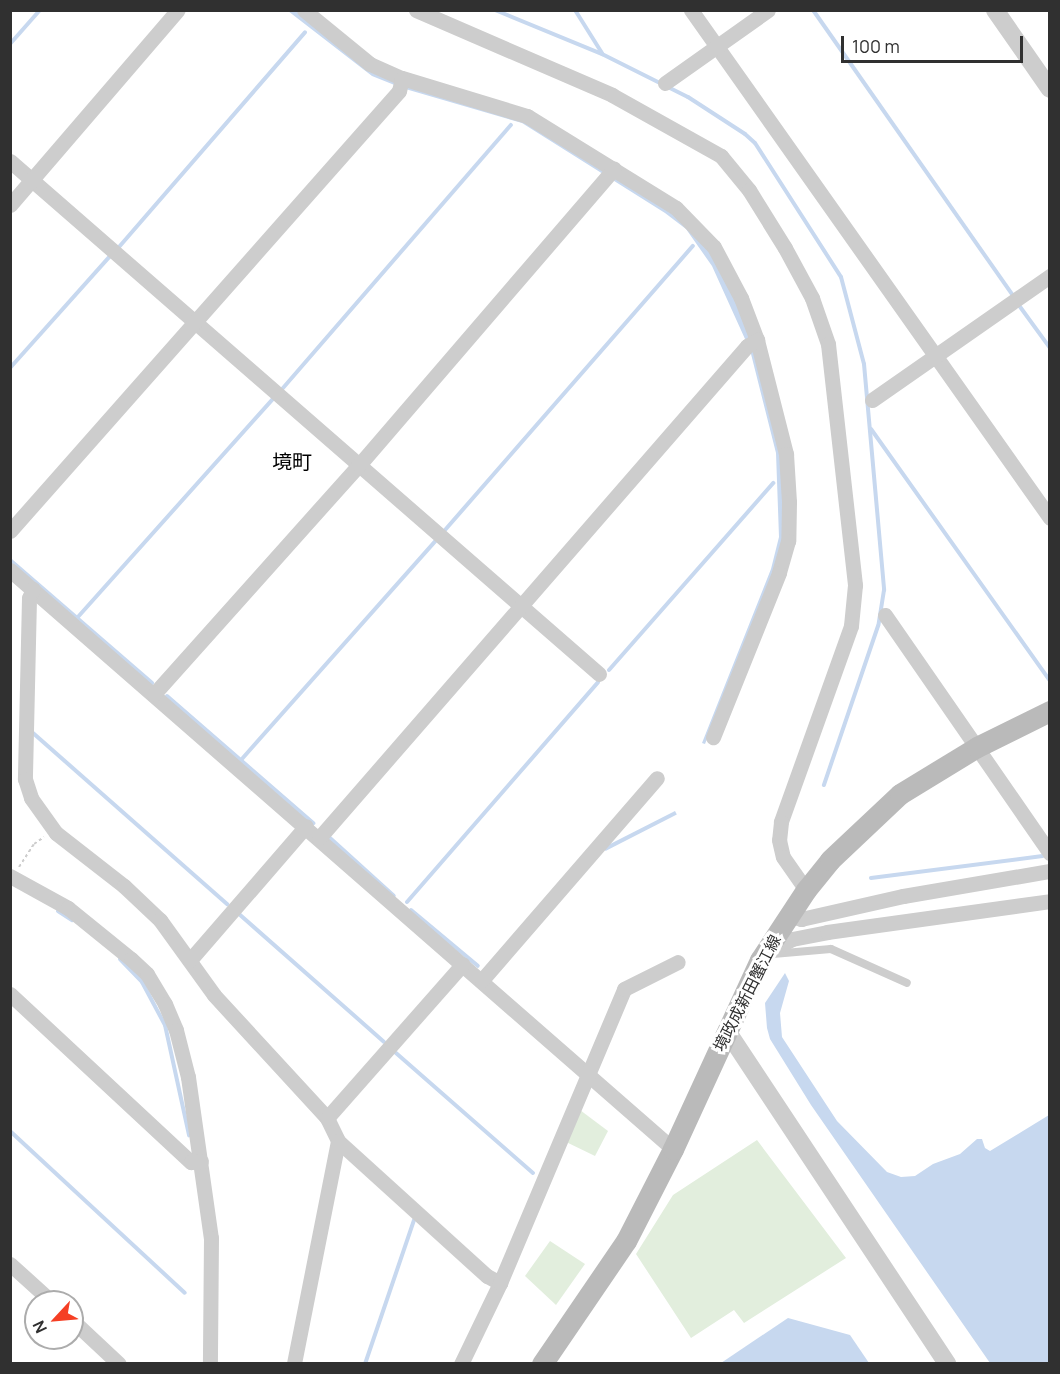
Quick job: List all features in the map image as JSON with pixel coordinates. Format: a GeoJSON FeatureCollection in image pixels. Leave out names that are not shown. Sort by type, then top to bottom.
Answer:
{"type":"FeatureCollection","features":[{"type":"Feature","properties":{"kind":"main road","name":"境政成新田蟹江線"},"geometry":{"type":"LineString","coordinates":[[542,1364],[626,1241],[673,1149],[763,955],[806,890],[830,860],[900,794],[977,747],[1050,711]]}},
{"type":"Feature","properties":{"kind":"street"},"geometry":{"type":"LineString","coordinates":[[10,205],[178,10]]}},
{"type":"Feature","properties":{"kind":"street"},"geometry":{"type":"LineString","coordinates":[[304,10],[370,64],[401,83],[527,116],[611,173],[676,208],[714,247],[741,298],[786,454],[788,541],[753,639],[713,737]]}},
{"type":"Feature","properties":{"kind":"street"},"geometry":{"type":"LineString","coordinates":[[416,10],[612,95],[721,156],[748,190],[785,248],[812,298],[828,344],[855,585],[851,626],[781,822],[779,840],[783,857],[806,890]]}},
{"type":"Feature","properties":{"kind":"street"},"geometry":{"type":"LineString","coordinates":[[691,10],[1050,518]]}},
{"type":"Feature","properties":{"kind":"street"},"geometry":{"type":"LineString","coordinates":[[665,82],[768,10]]}},
{"type":"Feature","properties":{"kind":"street"},"geometry":{"type":"LineString","coordinates":[[995,10],[1050,89]]}},
{"type":"Feature","properties":{"kind":"street"},"geometry":{"type":"LineString","coordinates":[[10,531],[196,322],[401,83]]}},
{"type":"Feature","properties":{"kind":"street"},"geometry":{"type":"LineString","coordinates":[[10,161],[599,674]]}},
{"type":"Feature","properties":{"kind":"street"},"geometry":{"type":"LineString","coordinates":[[154,694],[359,465],[611,173]]}},
{"type":"Feature","properties":{"kind":"street"},"geometry":{"type":"LineString","coordinates":[[872,400],[1050,276]]}},
{"type":"Feature","properties":{"kind":"street"},"geometry":{"type":"LineString","coordinates":[[319,838],[753,343]]}},
{"type":"Feature","properties":{"kind":"street"},"geometry":{"type":"LineString","coordinates":[[10,570],[588,1072],[673,1149]]}},
{"type":"Feature","properties":{"kind":"street"},"geometry":{"type":"LineString","coordinates":[[33,590],[29,598],[25,779],[31,798],[53,830],[124,886],[160,920],[214,995],[327,1118],[338,1141],[487,1276],[500,1283]]}},
{"type":"Feature","properties":{"kind":"street"},"geometry":{"type":"LineString","coordinates":[[885,615],[1050,853]]}},
{"type":"Feature","properties":{"kind":"street"},"geometry":{"type":"LineString","coordinates":[[482,980],[657,778]]}},
{"type":"Feature","properties":{"kind":"street"},"geometry":{"type":"LineString","coordinates":[[190,960],[306,826]]}},
{"type":"Feature","properties":{"kind":"street"},"geometry":{"type":"LineString","coordinates":[[788,915],[801,919],[903,896],[1050,871]]}},
{"type":"Feature","properties":{"kind":"street"},"geometry":{"type":"LineString","coordinates":[[11,877],[68,908],[147,974],[165,1004],[176,1030],[188,1077],[211,1238],[210,1364]]}},
{"type":"Feature","properties":{"kind":"street"},"geometry":{"type":"LineString","coordinates":[[763,955],[792,939],[827,932],[1050,901]]}},
{"type":"Feature","properties":{"kind":"street"},"geometry":{"type":"LineString","coordinates":[[461,1364],[500,1283],[624,989],[678,962]]}},
{"type":"Feature","properties":{"kind":"street"},"geometry":{"type":"LineString","coordinates":[[327,1118],[463,964]]}},
{"type":"Feature","properties":{"kind":"street"},"geometry":{"type":"LineString","coordinates":[[10,994],[191,1162],[201,1161]]}},
{"type":"Feature","properties":{"kind":"street"},"geometry":{"type":"LineString","coordinates":[[727,1031],[947,1364]]}},
{"type":"Feature","properties":{"kind":"street"},"geometry":{"type":"LineString","coordinates":[[294,1364],[338,1141]]}},
{"type":"Feature","properties":{"kind":"street"},"geometry":{"type":"LineString","coordinates":[[10,1264],[39,1290]]}},
{"type":"Feature","properties":{"kind":"street"},"geometry":{"type":"LineString","coordinates":[[84,1331],[119,1364]]}},
{"type":"Feature","properties":{"kind":"lane"},"geometry":{"type":"LineString","coordinates":[[763,955],[808,949],[831,949],[907,983]]}},
{"type":"Feature","properties":{"kind":"path"},"geometry":{"type":"LineString","coordinates":[[11,877],[34,844],[53,830]]}},
{"type":"Feature","properties":{"kind":"green space"},"geometry":{"type":"Polygon","coordinates":[[[576,1107],[608,1131],[595,1156],[562,1140],[576,1107]]]}},
{"type":"Feature","properties":{"kind":"green space"},"geometry":{"type":"Polygon","coordinates":[[[757,1140],[846,1258],[744,1323],[734,1310],[691,1338],[636,1254],[673,1195],[757,1140]]]}},
{"type":"Feature","properties":{"kind":"green space"},"geometry":{"type":"Polygon","coordinates":[[[550,1241],[585,1264],[556,1305],[525,1276],[550,1241]]]}},
{"type":"Feature","properties":{"kind":"water"},"geometry":{"type":"Polygon","coordinates":[[[288,11],[297,11],[366,65],[508,112],[689,224],[723,271],[752,339],[782,454],[782,549],[705,744],[702,743],[771,569],[779,537],[776,453],[750,350],[712,266],[686,229],[665,213],[522,123],[402,88],[372,76],[288,11]]]}},
{"type":"Feature","properties":{"kind":"water"},"geometry":{"type":"Polygon","coordinates":[[[675,811],[677,815],[606,851],[604,847],[675,811]]]}},
{"type":"Feature","properties":{"kind":"water"},"geometry":{"type":"Polygon","coordinates":[[[785,973],[789,981],[780,1013],[782,1037],[837,1121],[887,1172],[901,1177],[915,1176],[933,1164],[960,1154],[977,1139],[982,1139],[985,1148],[990,1151],[1049,1115],[1049,1363],[990,1363],[811,1105],[770,1039],[767,1028],[765,1003],[785,973]]]}},
{"type":"Feature","properties":{"kind":"water"},"geometry":{"type":"Polygon","coordinates":[[[788,1318],[850,1335],[869,1363],[721,1363],[788,1318]]]}},
{"type":"Feature","properties":{"kind":"waterway"},"geometry":{"type":"LineString","coordinates":[[10,44],[40,10]]}},
{"type":"Feature","properties":{"kind":"waterway"},"geometry":{"type":"LineString","coordinates":[[495,10],[602,54],[688,97],[745,134],[755,143],[841,277],[864,364],[884,590],[878,626],[824,785]]}},
{"type":"Feature","properties":{"kind":"waterway"},"geometry":{"type":"LineString","coordinates":[[575,10],[602,53]]}},
{"type":"Feature","properties":{"kind":"waterway"},"geometry":{"type":"LineString","coordinates":[[813,10],[1014,297]]}},
{"type":"Feature","properties":{"kind":"waterway"},"geometry":{"type":"LineString","coordinates":[[119,247],[305,32]]}},
{"type":"Feature","properties":{"kind":"waterway"},"geometry":{"type":"LineString","coordinates":[[283,388],[511,125]]}},
{"type":"Feature","properties":{"kind":"waterway"},"geometry":{"type":"LineString","coordinates":[[445,530],[693,246]]}},
{"type":"Feature","properties":{"kind":"waterway"},"geometry":{"type":"LineString","coordinates":[[10,368],[110,256]]}},
{"type":"Feature","properties":{"kind":"waterway"},"geometry":{"type":"LineString","coordinates":[[1018,304],[1050,348]]}},
{"type":"Feature","properties":{"kind":"waterway"},"geometry":{"type":"LineString","coordinates":[[77,618],[274,398]]}},
{"type":"Feature","properties":{"kind":"waterway"},"geometry":{"type":"LineString","coordinates":[[871,429],[1050,681]]}},
{"type":"Feature","properties":{"kind":"waterway"},"geometry":{"type":"LineString","coordinates":[[609,670],[773,483]]}},
{"type":"Feature","properties":{"kind":"waterway"},"geometry":{"type":"LineString","coordinates":[[241,760],[436,540]]}},
{"type":"Feature","properties":{"kind":"waterway"},"geometry":{"type":"LineString","coordinates":[[10,560],[152,683]]}},
{"type":"Feature","properties":{"kind":"waterway"},"geometry":{"type":"LineString","coordinates":[[407,902],[598,682]]}},
{"type":"Feature","properties":{"kind":"waterway"},"geometry":{"type":"LineString","coordinates":[[167,696],[313,823]]}},
{"type":"Feature","properties":{"kind":"waterway"},"geometry":{"type":"LineString","coordinates":[[33,733],[227,904]]}},
{"type":"Feature","properties":{"kind":"waterway"},"geometry":{"type":"LineString","coordinates":[[330,838],[394,896]]}},
{"type":"Feature","properties":{"kind":"waterway"},"geometry":{"type":"LineString","coordinates":[[871,878],[1043,856]]}},
{"type":"Feature","properties":{"kind":"waterway"},"geometry":{"type":"LineString","coordinates":[[411,910],[478,966]]}},
{"type":"Feature","properties":{"kind":"waterway"},"geometry":{"type":"LineString","coordinates":[[58,911],[72,920]]}},
{"type":"Feature","properties":{"kind":"waterway"},"geometry":{"type":"LineString","coordinates":[[239,914],[384,1042]]}},
{"type":"Feature","properties":{"kind":"waterway"},"geometry":{"type":"LineString","coordinates":[[120,959],[142,982],[165,1025],[189,1135]]}},
{"type":"Feature","properties":{"kind":"waterway"},"geometry":{"type":"LineString","coordinates":[[396,1053],[533,1173]]}},
{"type":"Feature","properties":{"kind":"waterway"},"geometry":{"type":"LineString","coordinates":[[10,1131],[185,1293]]}},
{"type":"Feature","properties":{"kind":"waterway"},"geometry":{"type":"LineString","coordinates":[[365,1364],[414,1220]]}},
{"type":"Feature","properties":{"kind":"district","name":"境町"},"geometry":{"type":"Point","coordinates":[292,461]}}]}
